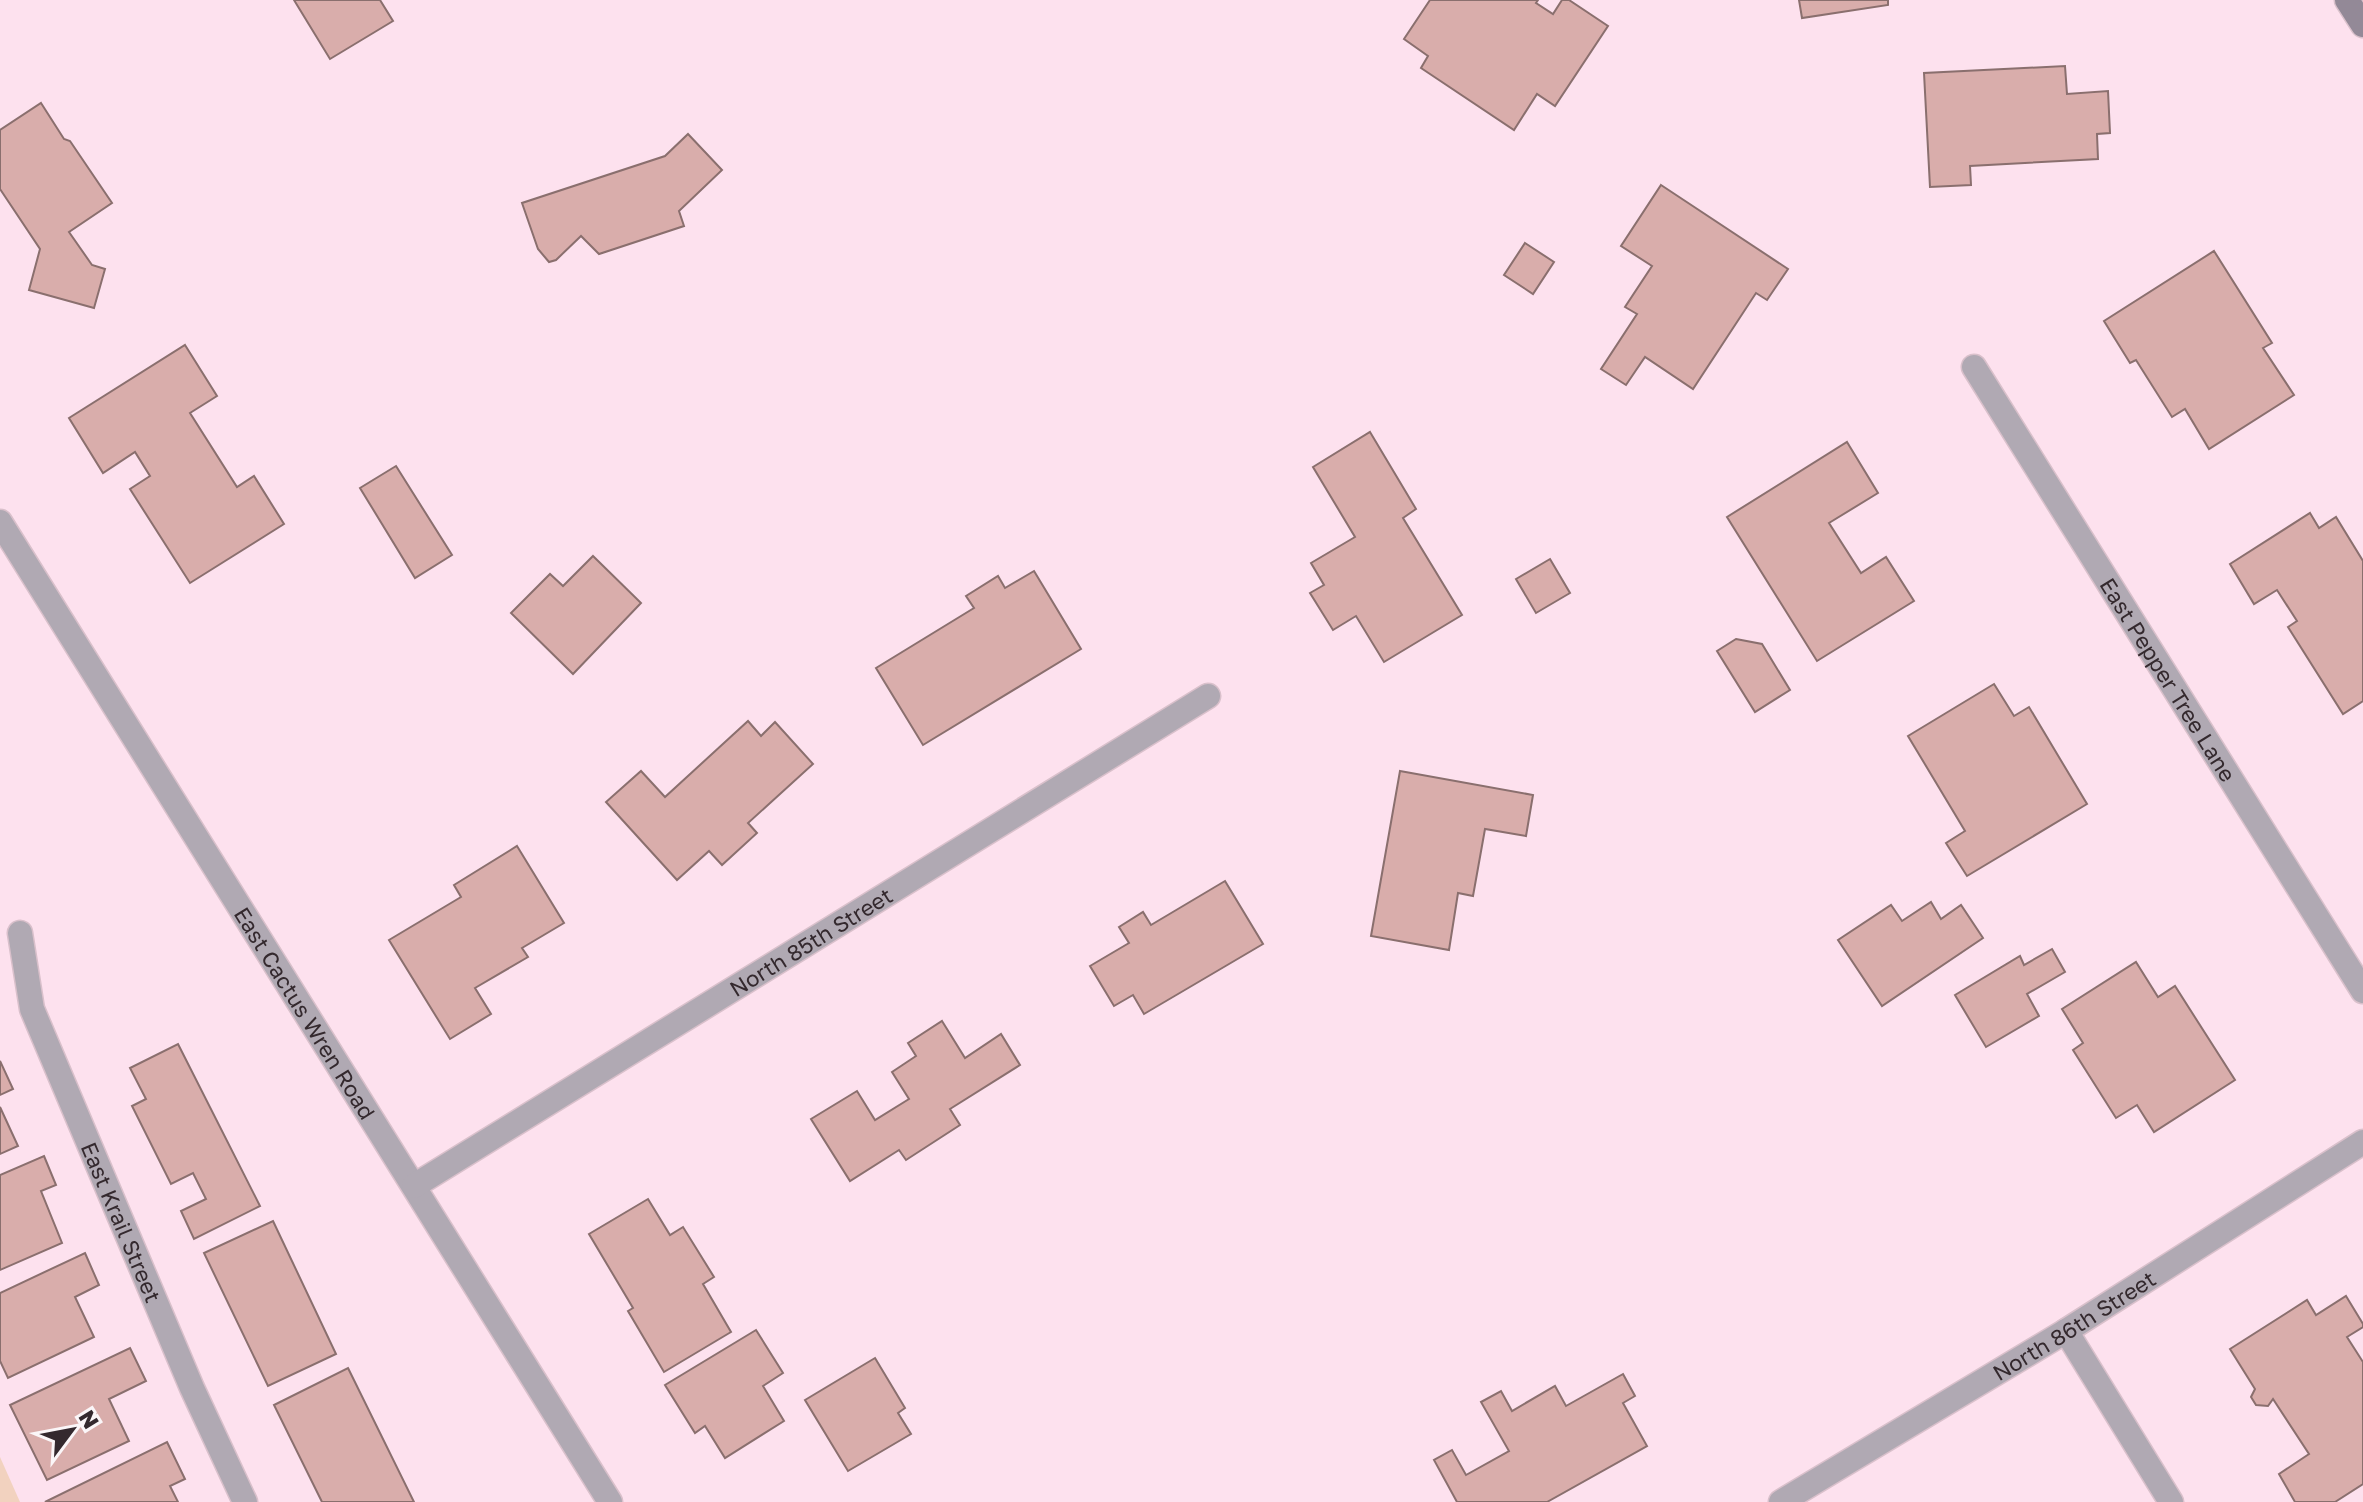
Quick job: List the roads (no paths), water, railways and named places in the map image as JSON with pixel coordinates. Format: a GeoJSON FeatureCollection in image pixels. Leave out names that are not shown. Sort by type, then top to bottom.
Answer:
{"type":"FeatureCollection","features":[{"type":"Feature","properties":{"kind":"main road"},"geometry":{"type":"LineString","coordinates":[[2347,0],[2363,25]]}},
{"type":"Feature","properties":{"kind":"street","name":"East Pepper Tree Lane"},"geometry":{"type":"LineString","coordinates":[[1974,367],[2363,991]]}},
{"type":"Feature","properties":{"kind":"street","name":"East Cactus Wren Road"},"geometry":{"type":"LineString","coordinates":[[0,522],[610,1502]]}},
{"type":"Feature","properties":{"kind":"street","name":"North 85th Street"},"geometry":{"type":"LineString","coordinates":[[414,1186],[1208,696]]}},
{"type":"Feature","properties":{"kind":"street","name":"East Krail Street"},"geometry":{"type":"LineString","coordinates":[[20,933],[32,1009],[192,1388],[245,1502]]}},
{"type":"Feature","properties":{"kind":"street","name":"North 86th Street"},"geometry":{"type":"LineString","coordinates":[[1781,1502],[2066,1331],[2363,1142]]}},
{"type":"Feature","properties":{"kind":"street"},"geometry":{"type":"LineString","coordinates":[[2066,1331],[2171,1502]]}}]}
